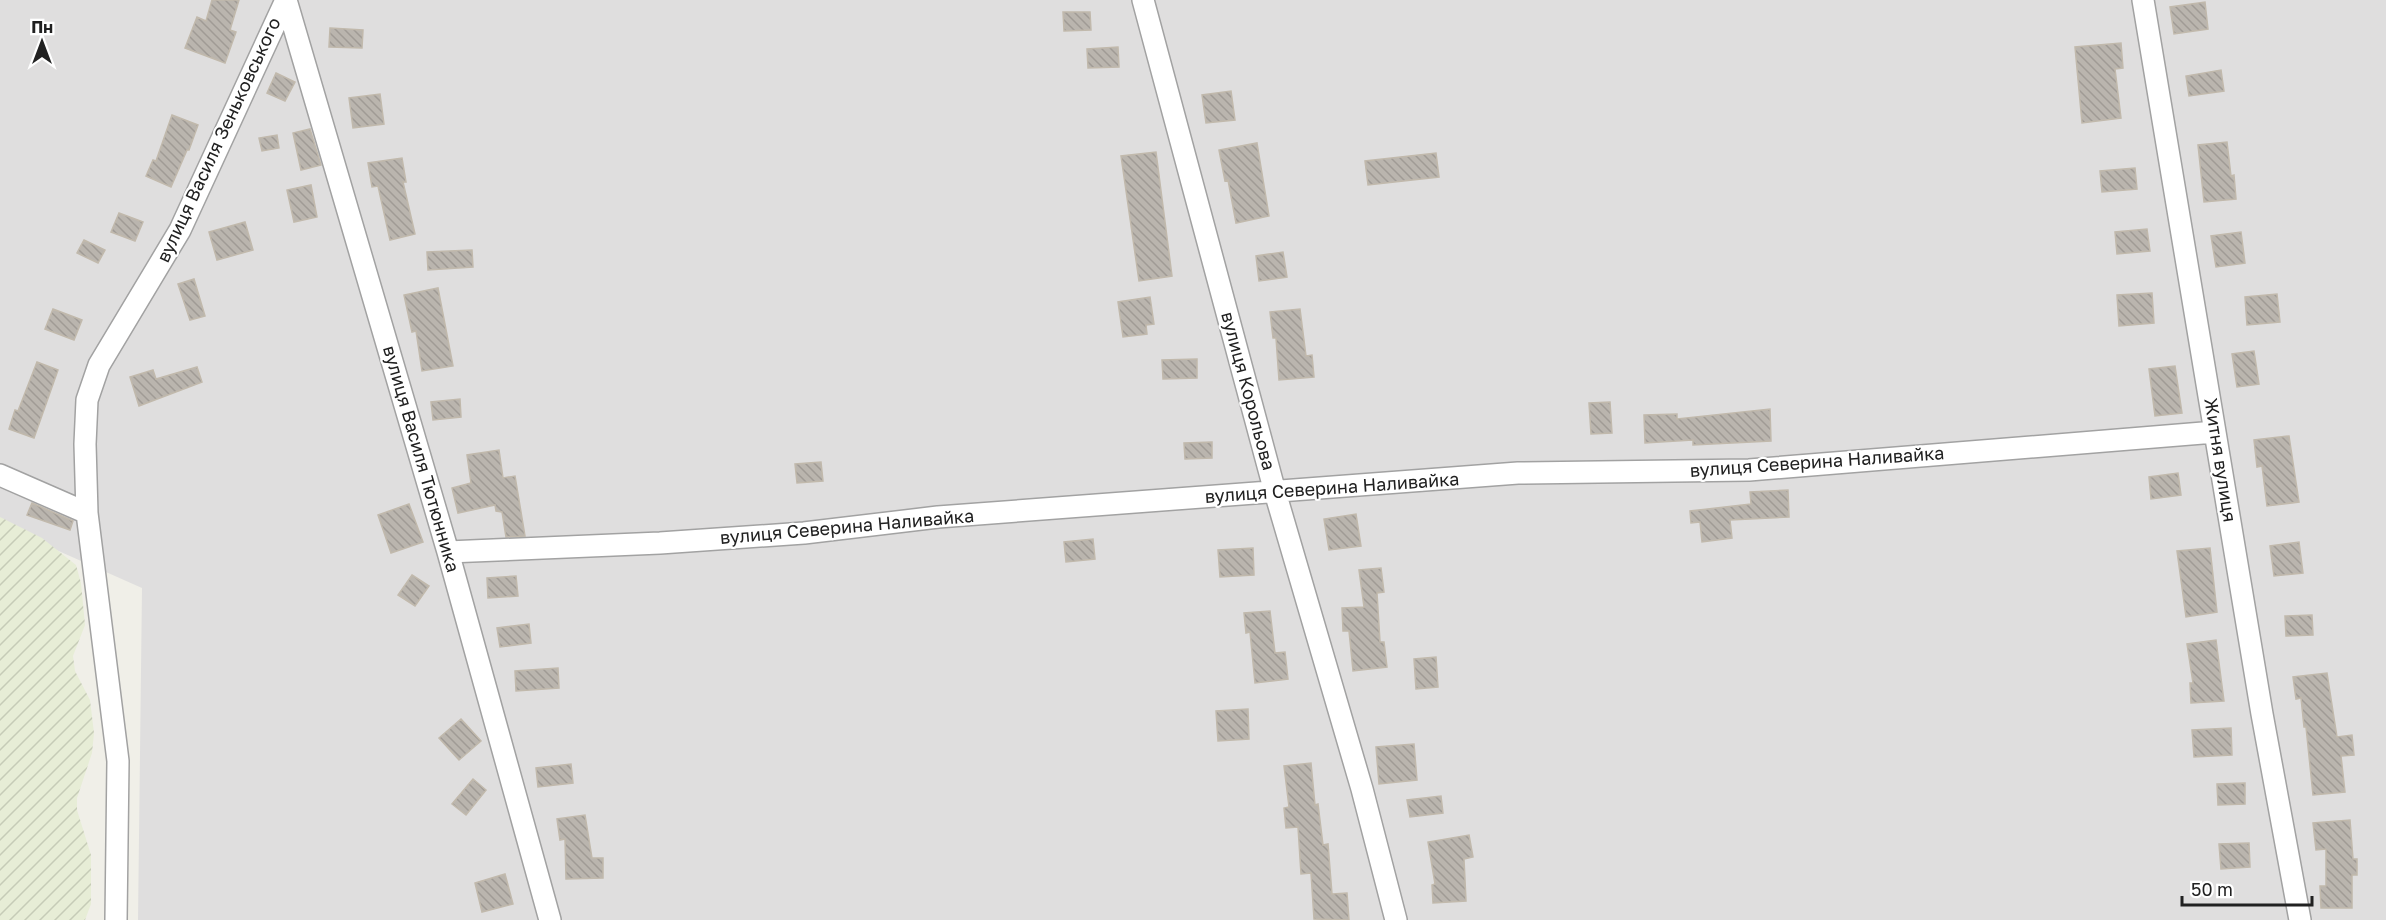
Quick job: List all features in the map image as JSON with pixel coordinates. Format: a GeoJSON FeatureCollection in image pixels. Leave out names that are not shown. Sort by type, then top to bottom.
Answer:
{"type":"FeatureCollection","features":[{"type":"Feature","properties":{"kind":"street","name":"вулиця Василя Зеньковського"},"geometry":{"type":"LineString","coordinates":[[116,920],[118,761],[87,513],[85,444],[87,400],[99,365],[117,332],[154,276],[180,230],[286,0]]}},
{"type":"Feature","properties":{"kind":"street","name":"вулиця Василя Тютюнника"},"geometry":{"type":"LineString","coordinates":[[286,0],[448,552],[550,920]]}},
{"type":"Feature","properties":{"kind":"street","name":"вулиця Корольова"},"geometry":{"type":"LineString","coordinates":[[1143,0],[1275,492],[1362,789],[1396,920]]}},
{"type":"Feature","properties":{"kind":"street","name":"Житня вулиця"},"geometry":{"type":"LineString","coordinates":[[2143,0],[2262,714],[2300,920]]}},
{"type":"Feature","properties":{"kind":"street","name":"вулиця Северина Наливайка"},"geometry":{"type":"LineString","coordinates":[[448,552],[660,543],[804,533],[938,517],[1518,473],[1749,470],[2216,432]]}},
{"type":"Feature","properties":{"kind":"street"},"geometry":{"type":"LineString","coordinates":[[0,475],[87,513]]}},
{"type":"Feature","properties":{"kind":"shaded area"},"geometry":{"type":"Polygon","coordinates":[[[0,0],[2386,0],[2386,920],[138,920],[142,588],[0,525],[0,0]]]}},
{"type":"Feature","properties":{"kind":"green space"},"geometry":{"type":"Polygon","coordinates":[[[0,517],[42,538],[76,565],[81,583],[85,625],[73,656],[75,671],[90,700],[94,733],[92,753],[77,798],[77,810],[91,855],[91,904],[85,920],[0,920],[0,517]]]}},
{"type":"Feature","properties":{"kind":"building"},"geometry":{"type":"Polygon","coordinates":[[[212,0],[239,0],[230,30],[236,32],[225,63],[185,48],[197,17],[206,21],[212,0]]]}},
{"type":"Feature","properties":{"kind":"building"},"geometry":{"type":"Polygon","coordinates":[[[2205,2],[2208,29],[2174,34],[2170,7],[2205,2]]]}},
{"type":"Feature","properties":{"kind":"building"},"geometry":{"type":"Polygon","coordinates":[[[1063,12],[1090,12],[1091,30],[1064,31],[1063,12]]]}},
{"type":"Feature","properties":{"kind":"building"},"geometry":{"type":"Polygon","coordinates":[[[330,28],[363,30],[362,48],[329,47],[330,28]]]}},
{"type":"Feature","properties":{"kind":"building"},"geometry":{"type":"Polygon","coordinates":[[[2121,43],[2123,68],[2115,69],[2121,118],[2082,123],[2075,47],[2121,43]]]}},
{"type":"Feature","properties":{"kind":"building"},"geometry":{"type":"Polygon","coordinates":[[[1118,47],[1119,67],[1088,68],[1087,49],[1118,47]]]}},
{"type":"Feature","properties":{"kind":"building"},"geometry":{"type":"Polygon","coordinates":[[[2221,70],[2224,91],[2189,96],[2186,76],[2221,70]]]}},
{"type":"Feature","properties":{"kind":"building"},"geometry":{"type":"Polygon","coordinates":[[[276,73],[295,82],[285,101],[267,93],[276,73]]]}},
{"type":"Feature","properties":{"kind":"building"},"geometry":{"type":"Polygon","coordinates":[[[1231,91],[1235,120],[1206,123],[1202,95],[1231,91]]]}},
{"type":"Feature","properties":{"kind":"building"},"geometry":{"type":"Polygon","coordinates":[[[380,94],[384,124],[353,128],[349,98],[380,94]]]}},
{"type":"Feature","properties":{"kind":"building"},"geometry":{"type":"Polygon","coordinates":[[[172,115],[198,125],[171,187],[146,176],[153,160],[156,161],[172,115]]]}},
{"type":"Feature","properties":{"kind":"building"},"geometry":{"type":"Polygon","coordinates":[[[310,129],[321,165],[301,170],[293,133],[310,129]]]}},
{"type":"Feature","properties":{"kind":"building"},"geometry":{"type":"Polygon","coordinates":[[[277,135],[279,148],[262,151],[259,138],[277,135]]]}},
{"type":"Feature","properties":{"kind":"building"},"geometry":{"type":"Polygon","coordinates":[[[2227,142],[2236,199],[2204,202],[2198,145],[2227,142]]]}},
{"type":"Feature","properties":{"kind":"building"},"geometry":{"type":"Polygon","coordinates":[[[1257,143],[1269,216],[1236,223],[1228,180],[1225,181],[1219,150],[1257,143]]]}},
{"type":"Feature","properties":{"kind":"building"},"geometry":{"type":"Polygon","coordinates":[[[1156,152],[1172,276],[1139,281],[1121,156],[1156,152]]]}},
{"type":"Feature","properties":{"kind":"building"},"geometry":{"type":"Polygon","coordinates":[[[1436,153],[1439,177],[1368,185],[1365,161],[1436,153]]]}},
{"type":"Feature","properties":{"kind":"building"},"geometry":{"type":"Polygon","coordinates":[[[402,158],[406,182],[403,182],[415,234],[390,240],[378,186],[372,187],[368,163],[402,158]]]}},
{"type":"Feature","properties":{"kind":"building"},"geometry":{"type":"Polygon","coordinates":[[[2135,168],[2137,189],[2102,192],[2100,171],[2135,168]]]}},
{"type":"Feature","properties":{"kind":"building"},"geometry":{"type":"Polygon","coordinates":[[[311,185],[317,217],[294,222],[287,190],[311,185]]]}},
{"type":"Feature","properties":{"kind":"building"},"geometry":{"type":"Polygon","coordinates":[[[119,213],[143,222],[135,241],[111,232],[119,213]]]}},
{"type":"Feature","properties":{"kind":"building"},"geometry":{"type":"Polygon","coordinates":[[[245,222],[253,250],[217,260],[209,232],[245,222]]]}},
{"type":"Feature","properties":{"kind":"building"},"geometry":{"type":"Polygon","coordinates":[[[2147,229],[2150,251],[2117,254],[2115,232],[2147,229]]]}},
{"type":"Feature","properties":{"kind":"building"},"geometry":{"type":"Polygon","coordinates":[[[2241,232],[2245,263],[2216,267],[2211,236],[2241,232]]]}},
{"type":"Feature","properties":{"kind":"building"},"geometry":{"type":"Polygon","coordinates":[[[84,240],[105,250],[98,263],[77,253],[84,240]]]}},
{"type":"Feature","properties":{"kind":"building"},"geometry":{"type":"Polygon","coordinates":[[[472,250],[473,267],[428,270],[427,252],[472,250]]]}},
{"type":"Feature","properties":{"kind":"building"},"geometry":{"type":"Polygon","coordinates":[[[1283,252],[1287,277],[1259,281],[1256,256],[1283,252]]]}},
{"type":"Feature","properties":{"kind":"building"},"geometry":{"type":"Polygon","coordinates":[[[194,279],[205,316],[190,320],[178,284],[194,279]]]}},
{"type":"Feature","properties":{"kind":"building"},"geometry":{"type":"Polygon","coordinates":[[[438,288],[453,366],[422,371],[416,331],[412,332],[404,295],[438,288]]]}},
{"type":"Feature","properties":{"kind":"building"},"geometry":{"type":"Polygon","coordinates":[[[2152,293],[2154,323],[2119,326],[2117,295],[2152,293]]]}},
{"type":"Feature","properties":{"kind":"building"},"geometry":{"type":"Polygon","coordinates":[[[2277,294],[2280,322],[2247,325],[2245,297],[2277,294]]]}},
{"type":"Feature","properties":{"kind":"building"},"geometry":{"type":"Polygon","coordinates":[[[1150,297],[1154,324],[1146,325],[1147,334],[1123,337],[1118,302],[1150,297]]]}},
{"type":"Feature","properties":{"kind":"building"},"geometry":{"type":"Polygon","coordinates":[[[53,309],[82,320],[74,340],[45,329],[53,309]]]}},
{"type":"Feature","properties":{"kind":"building"},"geometry":{"type":"Polygon","coordinates":[[[1300,309],[1306,356],[1312,355],[1314,377],[1279,380],[1276,338],[1273,338],[1270,312],[1300,309]]]}},
{"type":"Feature","properties":{"kind":"building"},"geometry":{"type":"Polygon","coordinates":[[[2254,351],[2259,384],[2237,387],[2232,354],[2254,351]]]}},
{"type":"Feature","properties":{"kind":"building"},"geometry":{"type":"Polygon","coordinates":[[[1197,359],[1197,378],[1163,379],[1162,360],[1197,359]]]}},
{"type":"Feature","properties":{"kind":"building"},"geometry":{"type":"Polygon","coordinates":[[[37,362],[58,370],[34,438],[9,429],[37,362]]]}},
{"type":"Feature","properties":{"kind":"building"},"geometry":{"type":"Polygon","coordinates":[[[2175,366],[2182,413],[2155,416],[2149,369],[2175,366]]]}},
{"type":"Feature","properties":{"kind":"building"},"geometry":{"type":"Polygon","coordinates":[[[197,367],[202,382],[139,406],[130,377],[153,370],[156,379],[197,367]]]}},
{"type":"Feature","properties":{"kind":"building"},"geometry":{"type":"Polygon","coordinates":[[[460,399],[461,417],[433,420],[431,402],[460,399]]]}},
{"type":"Feature","properties":{"kind":"building"},"geometry":{"type":"Polygon","coordinates":[[[1610,402],[1612,433],[1591,434],[1589,403],[1610,402]]]}},
{"type":"Feature","properties":{"kind":"building"},"geometry":{"type":"Polygon","coordinates":[[[1770,409],[1771,441],[1693,445],[1693,440],[1645,443],[1644,415],[1677,414],[1677,419],[1770,409]]]}},
{"type":"Feature","properties":{"kind":"building"},"geometry":{"type":"Polygon","coordinates":[[[2289,436],[2299,502],[2267,506],[2262,466],[2257,467],[2254,440],[2289,436]]]}},
{"type":"Feature","properties":{"kind":"building"},"geometry":{"type":"Polygon","coordinates":[[[1212,442],[1212,458],[1185,459],[1184,443],[1212,442]]]}},
{"type":"Feature","properties":{"kind":"building"},"geometry":{"type":"Polygon","coordinates":[[[499,450],[503,478],[515,476],[525,536],[506,537],[502,512],[496,511],[495,505],[458,513],[452,488],[471,483],[467,455],[499,450]]]}},
{"type":"Feature","properties":{"kind":"building"},"geometry":{"type":"Polygon","coordinates":[[[821,462],[823,481],[797,483],[795,464],[821,462]]]}},
{"type":"Feature","properties":{"kind":"building"},"geometry":{"type":"Polygon","coordinates":[[[2178,473],[2181,495],[2151,499],[2149,477],[2178,473]]]}},
{"type":"Feature","properties":{"kind":"building"},"geometry":{"type":"Polygon","coordinates":[[[1788,490],[1789,517],[1730,520],[1732,538],[1702,542],[1700,522],[1691,523],[1690,511],[1751,504],[1750,492],[1788,490]]]}},
{"type":"Feature","properties":{"kind":"building"},"geometry":{"type":"Polygon","coordinates":[[[32,503],[73,521],[70,530],[27,515],[32,503]]]}},
{"type":"Feature","properties":{"kind":"building"},"geometry":{"type":"Polygon","coordinates":[[[409,504],[423,542],[391,553],[378,515],[409,504]]]}},
{"type":"Feature","properties":{"kind":"building"},"geometry":{"type":"Polygon","coordinates":[[[1356,514],[1361,546],[1329,550],[1324,519],[1356,514]]]}},
{"type":"Feature","properties":{"kind":"building"},"geometry":{"type":"Polygon","coordinates":[[[1093,539],[1095,559],[1066,562],[1064,542],[1093,539]]]}},
{"type":"Feature","properties":{"kind":"building"},"geometry":{"type":"Polygon","coordinates":[[[2299,542],[2303,573],[2274,576],[2270,546],[2299,542]]]}},
{"type":"Feature","properties":{"kind":"building"},"geometry":{"type":"Polygon","coordinates":[[[1253,548],[1254,575],[1220,577],[1218,550],[1253,548]]]}},
{"type":"Feature","properties":{"kind":"building"},"geometry":{"type":"Polygon","coordinates":[[[2210,548],[2217,612],[2186,617],[2177,551],[2210,548]]]}},
{"type":"Feature","properties":{"kind":"building"},"geometry":{"type":"Polygon","coordinates":[[[1381,568],[1384,592],[1377,593],[1380,642],[1384,642],[1387,667],[1353,671],[1349,631],[1343,631],[1342,608],[1364,607],[1359,570],[1381,568]]]}},
{"type":"Feature","properties":{"kind":"building"},"geometry":{"type":"Polygon","coordinates":[[[412,575],[429,586],[415,606],[398,595],[412,575]]]}},
{"type":"Feature","properties":{"kind":"building"},"geometry":{"type":"Polygon","coordinates":[[[516,576],[518,596],[488,598],[487,578],[516,576]]]}},
{"type":"Feature","properties":{"kind":"building"},"geometry":{"type":"Polygon","coordinates":[[[1270,611],[1275,653],[1285,652],[1288,679],[1255,683],[1250,632],[1246,633],[1244,613],[1270,611]]]}},
{"type":"Feature","properties":{"kind":"building"},"geometry":{"type":"Polygon","coordinates":[[[2312,615],[2313,635],[2286,636],[2285,616],[2312,615]]]}},
{"type":"Feature","properties":{"kind":"building"},"geometry":{"type":"Polygon","coordinates":[[[529,624],[531,643],[500,647],[497,628],[529,624]]]}},
{"type":"Feature","properties":{"kind":"building"},"geometry":{"type":"Polygon","coordinates":[[[2216,640],[2224,701],[2191,703],[2190,683],[2193,683],[2187,644],[2216,640]]]}},
{"type":"Feature","properties":{"kind":"building"},"geometry":{"type":"Polygon","coordinates":[[[1436,657],[1438,687],[1416,689],[1414,659],[1436,657]]]}},
{"type":"Feature","properties":{"kind":"building"},"geometry":{"type":"Polygon","coordinates":[[[558,668],[559,688],[516,691],[515,671],[558,668]]]}},
{"type":"Feature","properties":{"kind":"building"},"geometry":{"type":"Polygon","coordinates":[[[2327,673],[2337,737],[2352,735],[2354,755],[2341,756],[2345,792],[2313,795],[2306,727],[2304,727],[2301,698],[2296,699],[2293,677],[2327,673]]]}},
{"type":"Feature","properties":{"kind":"building"},"geometry":{"type":"Polygon","coordinates":[[[1248,709],[1249,739],[1218,741],[1216,711],[1248,709]]]}},
{"type":"Feature","properties":{"kind":"building"},"geometry":{"type":"Polygon","coordinates":[[[461,719],[481,741],[459,760],[439,738],[461,719]]]}},
{"type":"Feature","properties":{"kind":"building"},"geometry":{"type":"Polygon","coordinates":[[[2231,728],[2232,755],[2194,757],[2192,730],[2231,728]]]}},
{"type":"Feature","properties":{"kind":"building"},"geometry":{"type":"Polygon","coordinates":[[[1414,744],[1417,780],[1379,784],[1376,747],[1414,744]]]}},
{"type":"Feature","properties":{"kind":"building"},"geometry":{"type":"Polygon","coordinates":[[[1311,763],[1315,805],[1318,804],[1323,845],[1328,844],[1332,894],[1347,893],[1349,920],[1314,919],[1311,873],[1301,874],[1298,827],[1286,828],[1284,808],[1289,807],[1284,766],[1311,763]]]}},
{"type":"Feature","properties":{"kind":"building"},"geometry":{"type":"Polygon","coordinates":[[[571,764],[573,783],[538,787],[536,768],[571,764]]]}},
{"type":"Feature","properties":{"kind":"building"},"geometry":{"type":"Polygon","coordinates":[[[473,779],[486,790],[466,815],[452,804],[473,779]]]}},
{"type":"Feature","properties":{"kind":"building"},"geometry":{"type":"Polygon","coordinates":[[[2245,783],[2245,804],[2218,805],[2217,784],[2245,783]]]}},
{"type":"Feature","properties":{"kind":"building"},"geometry":{"type":"Polygon","coordinates":[[[1441,796],[1443,813],[1410,817],[1407,800],[1441,796]]]}},
{"type":"Feature","properties":{"kind":"building"},"geometry":{"type":"Polygon","coordinates":[[[585,815],[592,858],[603,858],[603,878],[566,879],[565,839],[560,840],[557,819],[585,815]]]}},
{"type":"Feature","properties":{"kind":"building"},"geometry":{"type":"Polygon","coordinates":[[[2350,820],[2353,859],[2357,859],[2357,875],[2352,875],[2352,908],[2321,908],[2320,886],[2326,886],[2326,849],[2316,850],[2313,823],[2350,820]]]}},
{"type":"Feature","properties":{"kind":"building"},"geometry":{"type":"Polygon","coordinates":[[[1469,835],[1473,857],[1464,859],[1466,901],[1433,903],[1432,885],[1435,884],[1428,842],[1469,835]]]}},
{"type":"Feature","properties":{"kind":"building"},"geometry":{"type":"Polygon","coordinates":[[[2249,843],[2250,867],[2221,869],[2219,844],[2249,843]]]}},
{"type":"Feature","properties":{"kind":"building"},"geometry":{"type":"Polygon","coordinates":[[[505,874],[513,904],[482,912],[475,883],[505,874]]]}}]}
